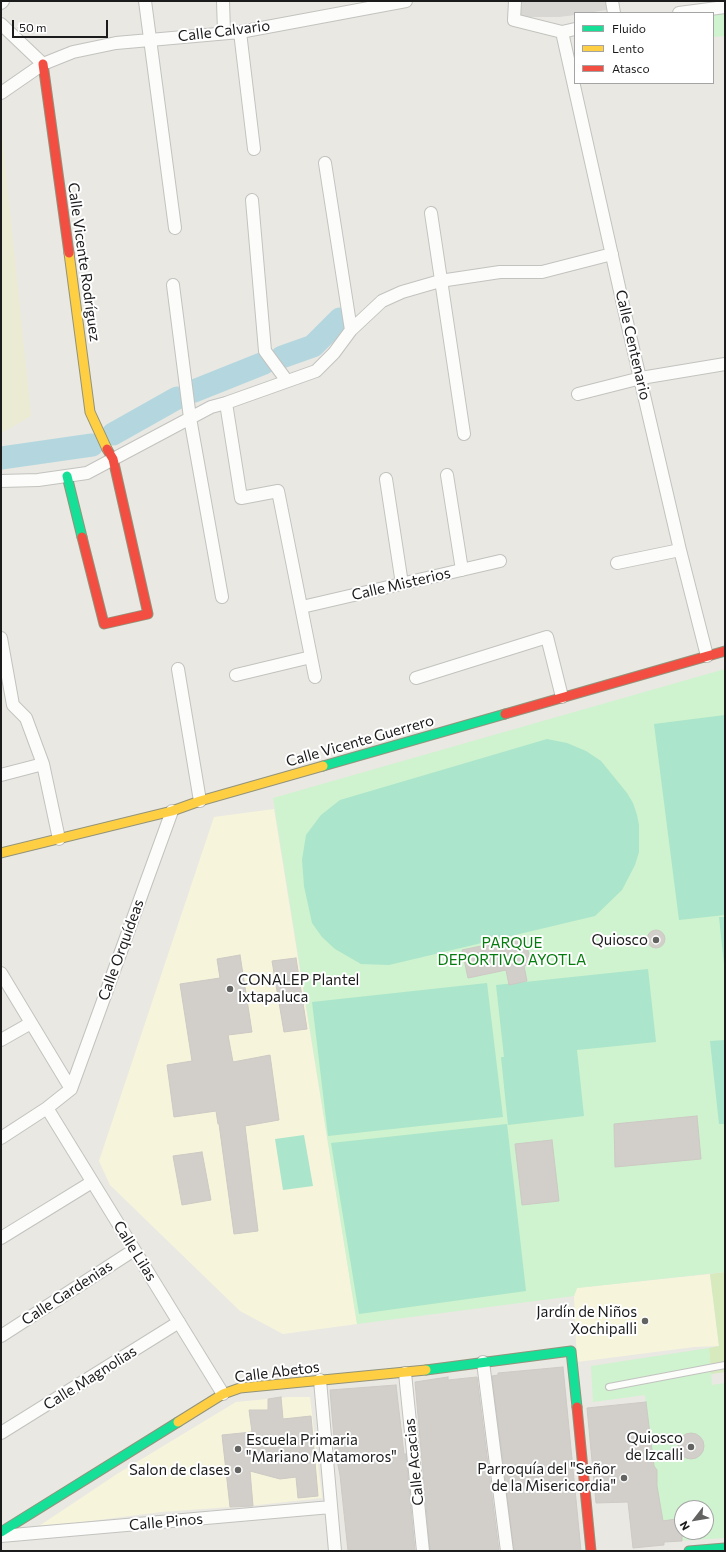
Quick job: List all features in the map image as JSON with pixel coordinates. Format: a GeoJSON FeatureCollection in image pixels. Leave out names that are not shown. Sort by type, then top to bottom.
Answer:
{"type":"FeatureCollection","features":[{"type":"Feature","properties":{"kind":"street"},"geometry":{"type":"LineString","coordinates":[[145,1],[175,228]]}},
{"type":"Feature","properties":{"kind":"street"},"geometry":{"type":"LineString","coordinates":[[223,1],[224,32]]}},
{"type":"Feature","properties":{"kind":"street","name":"Calle Calvario"},"geometry":{"type":"LineString","coordinates":[[1,93],[43,64],[73,52],[116,43],[224,32],[240,32],[406,1]]}},
{"type":"Feature","properties":{"kind":"street"},"geometry":{"type":"LineString","coordinates":[[515,1],[514,20],[562,32],[574,30]]}},
{"type":"Feature","properties":{"kind":"street"},"geometry":{"type":"LineString","coordinates":[[612,1],[614,12]]}},
{"type":"Feature","properties":{"kind":"street"},"geometry":{"type":"LineString","coordinates":[[684,12],[721,5]]}},
{"type":"Feature","properties":{"kind":"street"},"geometry":{"type":"LineString","coordinates":[[1,24],[43,64]]}},
{"type":"Feature","properties":{"kind":"street"},"geometry":{"type":"LineString","coordinates":[[240,32],[254,149]]}},
{"type":"Feature","properties":{"kind":"street","name":"Calle Centenario"},"geometry":{"type":"LineString","coordinates":[[562,32],[680,550],[707,656]]}},
{"type":"Feature","properties":{"kind":"street","name":"Calle Vicente Rodríguez"},"geometry":{"type":"LineString","coordinates":[[43,64],[90,412],[102,440],[113,459],[148,614],[104,624],[67,476]]}},
{"type":"Feature","properties":{"kind":"street"},"geometry":{"type":"LineString","coordinates":[[325,163],[351,330]]}},
{"type":"Feature","properties":{"kind":"street"},"geometry":{"type":"LineString","coordinates":[[252,200],[265,351],[288,381]]}},
{"type":"Feature","properties":{"kind":"street"},"geometry":{"type":"LineString","coordinates":[[432,213],[440,281],[464,434]]}},
{"type":"Feature","properties":{"kind":"street"},"geometry":{"type":"LineString","coordinates":[[1,481],[38,480],[87,473],[211,407],[316,371],[334,353],[351,330],[382,301],[402,292],[440,281],[500,272],[542,272],[612,254]]}},
{"type":"Feature","properties":{"kind":"street"},"geometry":{"type":"LineString","coordinates":[[173,285],[190,418],[222,598]]}},
{"type":"Feature","properties":{"kind":"street"},"geometry":{"type":"LineString","coordinates":[[578,394],[641,378],[725,364]]}},
{"type":"Feature","properties":{"kind":"street"},"geometry":{"type":"LineString","coordinates":[[226,403],[241,498],[278,491],[315,677]]}},
{"type":"Feature","properties":{"kind":"street"},"geometry":{"type":"LineString","coordinates":[[447,475],[462,570]]}},
{"type":"Feature","properties":{"kind":"street"},"geometry":{"type":"LineString","coordinates":[[386,479],[402,584]]}},
{"type":"Feature","properties":{"kind":"street"},"geometry":{"type":"LineString","coordinates":[[617,563],[680,550]]}},
{"type":"Feature","properties":{"kind":"street","name":"Calle Misterios"},"geometry":{"type":"LineString","coordinates":[[302,607],[500,561]]}},
{"type":"Feature","properties":{"kind":"street"},"geometry":{"type":"LineString","coordinates":[[416,678],[547,638],[562,697]]}},
{"type":"Feature","properties":{"kind":"street"},"geometry":{"type":"LineString","coordinates":[[2,644],[13,705],[26,718],[43,764],[59,839]]}},
{"type":"Feature","properties":{"kind":"street","name":"Calle Vicente Guerrero"},"geometry":{"type":"LineString","coordinates":[[1,853],[172,811],[200,801],[562,697],[725,652]]}},
{"type":"Feature","properties":{"kind":"street"},"geometry":{"type":"LineString","coordinates":[[236,674],[311,658]]}},
{"type":"Feature","properties":{"kind":"street"},"geometry":{"type":"LineString","coordinates":[[178,669],[200,801]]}},
{"type":"Feature","properties":{"kind":"street"},"geometry":{"type":"LineString","coordinates":[[1,775],[43,764]]}},
{"type":"Feature","properties":{"kind":"street","name":"Calle Orquídeas"},"geometry":{"type":"LineString","coordinates":[[70,1089],[172,811]]}},
{"type":"Feature","properties":{"kind":"street"},"geometry":{"type":"LineString","coordinates":[[1,973],[70,1089],[47,1108],[1,1138]]}},
{"type":"Feature","properties":{"kind":"street"},"geometry":{"type":"LineString","coordinates":[[1,1040],[31,1023]]}},
{"type":"Feature","properties":{"kind":"street","name":"Calle Lilas"},"geometry":{"type":"LineString","coordinates":[[47,1108],[223,1394]]}},
{"type":"Feature","properties":{"kind":"street"},"geometry":{"type":"LineString","coordinates":[[1,1238],[92,1182]]}},
{"type":"Feature","properties":{"kind":"street","name":"Calle Gardenias"},"geometry":{"type":"LineString","coordinates":[[1,1336],[134,1250]]}},
{"type":"Feature","properties":{"kind":"street","name":"Calle Magnolias"},"geometry":{"type":"LineString","coordinates":[[1,1433],[179,1322]]}},
{"type":"Feature","properties":{"kind":"street","name":"Calle Abetos"},"geometry":{"type":"LineString","coordinates":[[1,1532],[223,1394],[240,1388],[405,1373],[571,1351],[591,1551]]}},
{"type":"Feature","properties":{"kind":"street"},"geometry":{"type":"LineString","coordinates":[[484,1362],[507,1551]]}},
{"type":"Feature","properties":{"kind":"street","name":"Calle Acacias"},"geometry":{"type":"LineString","coordinates":[[405,1373],[423,1551]]}},
{"type":"Feature","properties":{"kind":"street"},"geometry":{"type":"LineString","coordinates":[[320,1380],[335,1551]]}},
{"type":"Feature","properties":{"kind":"street","name":"Calle Pinos"},"geometry":{"type":"LineString","coordinates":[[1,1536],[331,1507]]}},
{"type":"Feature","properties":{"kind":"street"},"geometry":{"type":"LineString","coordinates":[[689,1551],[725,1548]]}},
{"type":"Feature","properties":{"kind":"lane"},"geometry":{"type":"LineString","coordinates":[[609,1387],[725,1365]]}},
{"type":"Feature","properties":{"kind":"shaded area"},"geometry":{"type":"Polygon","coordinates":[[[518,1],[612,1],[614,9],[594,12],[574,12],[574,15],[559,17],[521,17],[518,1]]]}},
{"type":"Feature","properties":{"kind":"shaded area"},"geometry":{"type":"Polygon","coordinates":[[[1,135],[31,416],[1,433],[1,135]]]}},
{"type":"Feature","properties":{"kind":"shaded area","name":"CONALEP Plantel Ixtapaluca"},"geometry":{"type":"Polygon","coordinates":[[[274,809],[357,1324],[283,1334],[240,1311],[110,1185],[99,1161],[214,817],[274,809]]]}},
{"type":"Feature","properties":{"kind":"shaded area","name":"Jardín de Niños Xochipalli"},"geometry":{"type":"Polygon","coordinates":[[[710,1274],[719,1346],[694,1347],[577,1362],[574,1296],[577,1288],[710,1274]]]}},
{"type":"Feature","properties":{"kind":"shaded area","name":"Escuela Primaria \"Mariano Matamoros\""},"geometry":{"type":"Polygon","coordinates":[[[289,1397],[310,1397],[322,1498],[258,1505],[161,1512],[36,1528],[117,1474],[236,1402],[289,1397]]]}},
{"type":"Feature","properties":{"kind":"green space"},"geometry":{"type":"Polygon","coordinates":[[[725,8],[725,36],[714,37],[714,13],[725,8]]]}},
{"type":"Feature","properties":{"kind":"green space","name":"PARQUE DEPORTIVO AYOTLA"},"geometry":{"type":"Polygon","coordinates":[[[725,669],[725,1272],[577,1288],[574,1296],[357,1324],[273,798],[725,669]]]}},
{"type":"Feature","properties":{"kind":"green space"},"geometry":{"type":"Polygon","coordinates":[[[725,715],[725,915],[679,920],[654,724],[725,715]]]}},
{"type":"Feature","properties":{"kind":"green space"},"geometry":{"type":"Polygon","coordinates":[[[547,739],[567,743],[586,751],[601,761],[627,793],[633,803],[637,815],[639,825],[639,852],[635,865],[622,890],[595,916],[389,965],[361,964],[335,949],[322,937],[312,923],[304,886],[302,860],[306,835],[321,815],[340,800],[547,739]]]}},
{"type":"Feature","properties":{"kind":"green space"},"geometry":{"type":"Polygon","coordinates":[[[719,917],[725,917],[725,974],[719,917]]]}},
{"type":"Feature","properties":{"kind":"green space"},"geometry":{"type":"Polygon","coordinates":[[[648,969],[656,1042],[577,1050],[584,1116],[508,1125],[501,1057],[504,1057],[496,985],[648,969]]]}},
{"type":"Feature","properties":{"kind":"green space"},"geometry":{"type":"Polygon","coordinates":[[[487,983],[503,1117],[328,1136],[312,1002],[487,983]]]}},
{"type":"Feature","properties":{"kind":"green space"},"geometry":{"type":"Polygon","coordinates":[[[725,1040],[725,1124],[719,1124],[710,1041],[725,1040]]]}},
{"type":"Feature","properties":{"kind":"green space"},"geometry":{"type":"Polygon","coordinates":[[[507,1124],[526,1291],[359,1314],[331,1143],[507,1124]]]}},
{"type":"Feature","properties":{"kind":"green space"},"geometry":{"type":"Polygon","coordinates":[[[304,1135],[313,1186],[283,1190],[275,1139],[304,1135]]]}},
{"type":"Feature","properties":{"kind":"green space"},"geometry":{"type":"Polygon","coordinates":[[[725,1272],[725,1372],[711,1374],[709,1348],[719,1346],[710,1274],[725,1272]]]}},
{"type":"Feature","properties":{"kind":"green space"},"geometry":{"type":"Polygon","coordinates":[[[709,1348],[712,1385],[725,1383],[725,1538],[714,1539],[714,1500],[674,1500],[674,1540],[694,1540],[663,1542],[645,1395],[593,1402],[591,1366],[709,1348]]]}},
{"type":"Feature","properties":{"kind":"building","name":"Quiosco"},"geometry":{"type":"Polygon","coordinates":[[[656,930],[662,933],[665,939],[662,945],[656,948],[650,945],[647,939],[650,933],[656,930]]]}},
{"type":"Feature","properties":{"kind":"building"},"geometry":{"type":"Polygon","coordinates":[[[525,937],[531,964],[524,966],[527,981],[509,985],[506,970],[468,978],[462,950],[525,937]]]}},
{"type":"Feature","properties":{"kind":"building"},"geometry":{"type":"Polygon","coordinates":[[[240,955],[252,1032],[228,1035],[233,1062],[270,1055],[279,1120],[245,1126],[258,1231],[234,1234],[216,1111],[174,1117],[167,1065],[192,1061],[180,984],[220,978],[217,959],[240,955]]]}},
{"type":"Feature","properties":{"kind":"building"},"geometry":{"type":"Polygon","coordinates":[[[296,958],[307,1029],[284,1032],[272,961],[296,958]]]}},
{"type":"Feature","properties":{"kind":"building"},"geometry":{"type":"Polygon","coordinates":[[[697,1116],[701,1159],[615,1167],[614,1124],[697,1116]]]}},
{"type":"Feature","properties":{"kind":"building"},"geometry":{"type":"Polygon","coordinates":[[[552,1140],[559,1201],[522,1205],[515,1144],[552,1140]]]}},
{"type":"Feature","properties":{"kind":"building"},"geometry":{"type":"Polygon","coordinates":[[[202,1152],[211,1200],[182,1205],[173,1156],[202,1152]]]}},
{"type":"Feature","properties":{"kind":"building"},"geometry":{"type":"Polygon","coordinates":[[[563,1367],[581,1551],[514,1551],[492,1376],[498,1375],[498,1373],[563,1367]]]}},
{"type":"Feature","properties":{"kind":"building"},"geometry":{"type":"Polygon","coordinates":[[[448,1377],[448,1380],[477,1377],[499,1551],[430,1551],[415,1382],[448,1377]]]}},
{"type":"Feature","properties":{"kind":"building"},"geometry":{"type":"Polygon","coordinates":[[[396,1385],[404,1454],[406,1454],[415,1551],[348,1551],[340,1475],[335,1450],[330,1390],[396,1385]]]}},
{"type":"Feature","properties":{"kind":"building"},"geometry":{"type":"Polygon","coordinates":[[[281,1397],[283,1419],[311,1416],[318,1496],[298,1498],[296,1477],[280,1479],[250,1471],[253,1506],[230,1507],[222,1435],[252,1432],[249,1410],[268,1410],[268,1399],[281,1397]]]}},
{"type":"Feature","properties":{"kind":"building","name":"Parroquía del \"Señor de la Misericordia\""},"geometry":{"type":"Polygon","coordinates":[[[646,1402],[654,1466],[657,1470],[657,1486],[663,1521],[674,1519],[674,1540],[682,1541],[664,1542],[664,1545],[633,1548],[628,1502],[596,1503],[587,1408],[646,1402]]]}},
{"type":"Feature","properties":{"kind":"building","name":"Quiosco de Izcalli"},"geometry":{"type":"Polygon","coordinates":[[[691,1433],[700,1437],[704,1446],[700,1455],[691,1459],[682,1455],[678,1446],[682,1437],[691,1433]]]}},
{"type":"Feature","properties":{"kind":"waterway"},"geometry":{"type":"LineString","coordinates":[[282,357],[313,346],[340,319]]}},
{"type":"Feature","properties":{"kind":"waterway"},"geometry":{"type":"LineString","coordinates":[[194,391],[264,363]]}},
{"type":"Feature","properties":{"kind":"waterway"},"geometry":{"type":"LineString","coordinates":[[113,434],[177,398]]}},
{"type":"Feature","properties":{"kind":"waterway"},"geometry":{"type":"LineString","coordinates":[[1,458],[92,445]]}},
{"type":"Feature","properties":{"kind":"traffic: fast"},"geometry":{"type":"LineString","coordinates":[[67,476],[82,537]]}},
{"type":"Feature","properties":{"kind":"traffic: fast"},"geometry":{"type":"LineString","coordinates":[[323,766],[505,714]]}},
{"type":"Feature","properties":{"kind":"traffic: fast"},"geometry":{"type":"LineString","coordinates":[[426,1370],[571,1351],[577,1407]]}},
{"type":"Feature","properties":{"kind":"traffic: fast"},"geometry":{"type":"LineString","coordinates":[[1,1532],[178,1422]]}},
{"type":"Feature","properties":{"kind":"traffic: fast"},"geometry":{"type":"LineString","coordinates":[[689,1551],[725,1548]]}},
{"type":"Feature","properties":{"kind":"traffic: slow"},"geometry":{"type":"LineString","coordinates":[[69,253],[90,412],[107,449]]}},
{"type":"Feature","properties":{"kind":"traffic: slow"},"geometry":{"type":"LineString","coordinates":[[1,853],[172,811],[200,801],[323,766]]}},
{"type":"Feature","properties":{"kind":"traffic: slow"},"geometry":{"type":"LineString","coordinates":[[178,1422],[223,1394],[240,1388],[426,1370]]}},
{"type":"Feature","properties":{"kind":"traffic: jam"},"geometry":{"type":"LineString","coordinates":[[43,64],[69,253]]}},
{"type":"Feature","properties":{"kind":"traffic: jam"},"geometry":{"type":"LineString","coordinates":[[82,537],[104,624],[148,614],[113,459],[107,449]]}},
{"type":"Feature","properties":{"kind":"traffic: jam"},"geometry":{"type":"LineString","coordinates":[[505,714],[725,651]]}},
{"type":"Feature","properties":{"kind":"traffic: jam"},"geometry":{"type":"LineString","coordinates":[[577,1407],[591,1551]]}},
{"type":"Feature","properties":{"kind":"place","name":"Quiosco"},"geometry":{"type":"Point","coordinates":[656,940]}},
{"type":"Feature","properties":{"kind":"place","name":"CONALEP Plantel Ixtapaluca"},"geometry":{"type":"Point","coordinates":[230,989]}},
{"type":"Feature","properties":{"kind":"place","name":"Jardín de Niños Xochipalli"},"geometry":{"type":"Point","coordinates":[645,1321]}},
{"type":"Feature","properties":{"kind":"place","name":"Quiosco de Izcalli"},"geometry":{"type":"Point","coordinates":[691,1447]}},
{"type":"Feature","properties":{"kind":"place","name":"Escuela Primaria \"Mariano Matamoros\""},"geometry":{"type":"Point","coordinates":[238,1449]}},
{"type":"Feature","properties":{"kind":"place","name":"Salon de clases"},"geometry":{"type":"Point","coordinates":[238,1470]}},
{"type":"Feature","properties":{"kind":"place","name":"Parroquía del \"Señor de la Misericordia\""},"geometry":{"type":"Point","coordinates":[624,1478]}}]}
